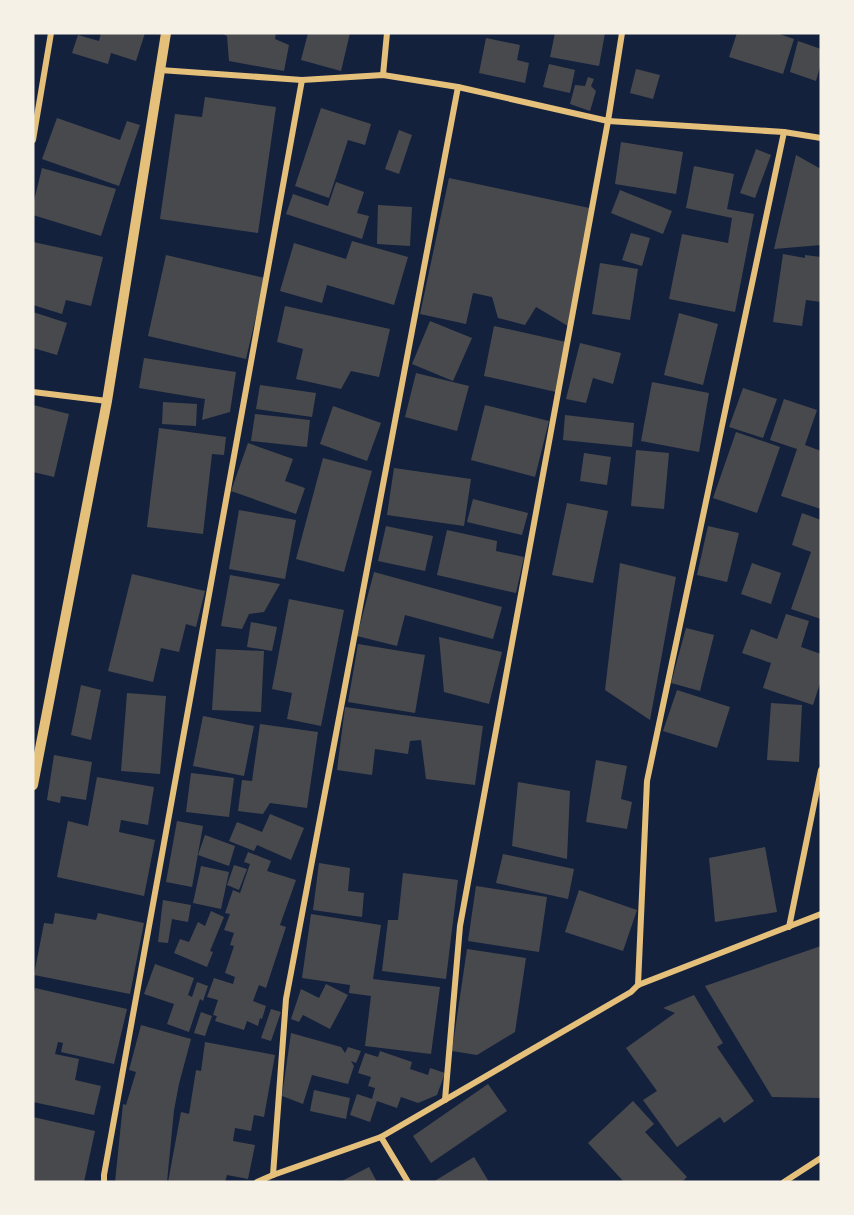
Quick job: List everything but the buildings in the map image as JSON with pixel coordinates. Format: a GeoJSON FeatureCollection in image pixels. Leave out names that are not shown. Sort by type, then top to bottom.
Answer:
{"type":"FeatureCollection","features":[{"type":"Feature","properties":{"kind":"street"},"geometry":{"type":"LineString","coordinates":[[33,140],[51,33]]}},
{"type":"Feature","properties":{"kind":"street"},"geometry":{"type":"LineString","coordinates":[[33,785],[107,401],[166,33]]}},
{"type":"Feature","properties":{"kind":"street"},"geometry":{"type":"LineString","coordinates":[[383,75],[387,33]]}},
{"type":"Feature","properties":{"kind":"street"},"geometry":{"type":"LineString","coordinates":[[445,1100],[460,926],[608,121],[622,33]]}},
{"type":"Feature","properties":{"kind":"street"},"geometry":{"type":"LineString","coordinates":[[160,70],[302,80],[383,75],[458,87],[608,121],[784,132],[821,138]]}},
{"type":"Feature","properties":{"kind":"street"},"geometry":{"type":"LineString","coordinates":[[104,1182],[302,80]]}},
{"type":"Feature","properties":{"kind":"street"},"geometry":{"type":"LineString","coordinates":[[273,1175],[286,999],[458,87]]}},
{"type":"Feature","properties":{"kind":"street"},"geometry":{"type":"LineString","coordinates":[[638,985],[647,781],[784,132]]}},
{"type":"Feature","properties":{"kind":"street"},"geometry":{"type":"LineString","coordinates":[[33,392],[107,401]]}},
{"type":"Feature","properties":{"kind":"street"},"geometry":{"type":"LineString","coordinates":[[789,927],[821,770]]}},
{"type":"Feature","properties":{"kind":"street"},"geometry":{"type":"LineString","coordinates":[[257,1182],[381,1137],[631,992],[638,985],[821,914]]}},
{"type":"Feature","properties":{"kind":"street"},"geometry":{"type":"LineString","coordinates":[[381,1137],[408,1182]]}},
{"type":"Feature","properties":{"kind":"street"},"geometry":{"type":"LineString","coordinates":[[784,1182],[821,1158]]}}]}
